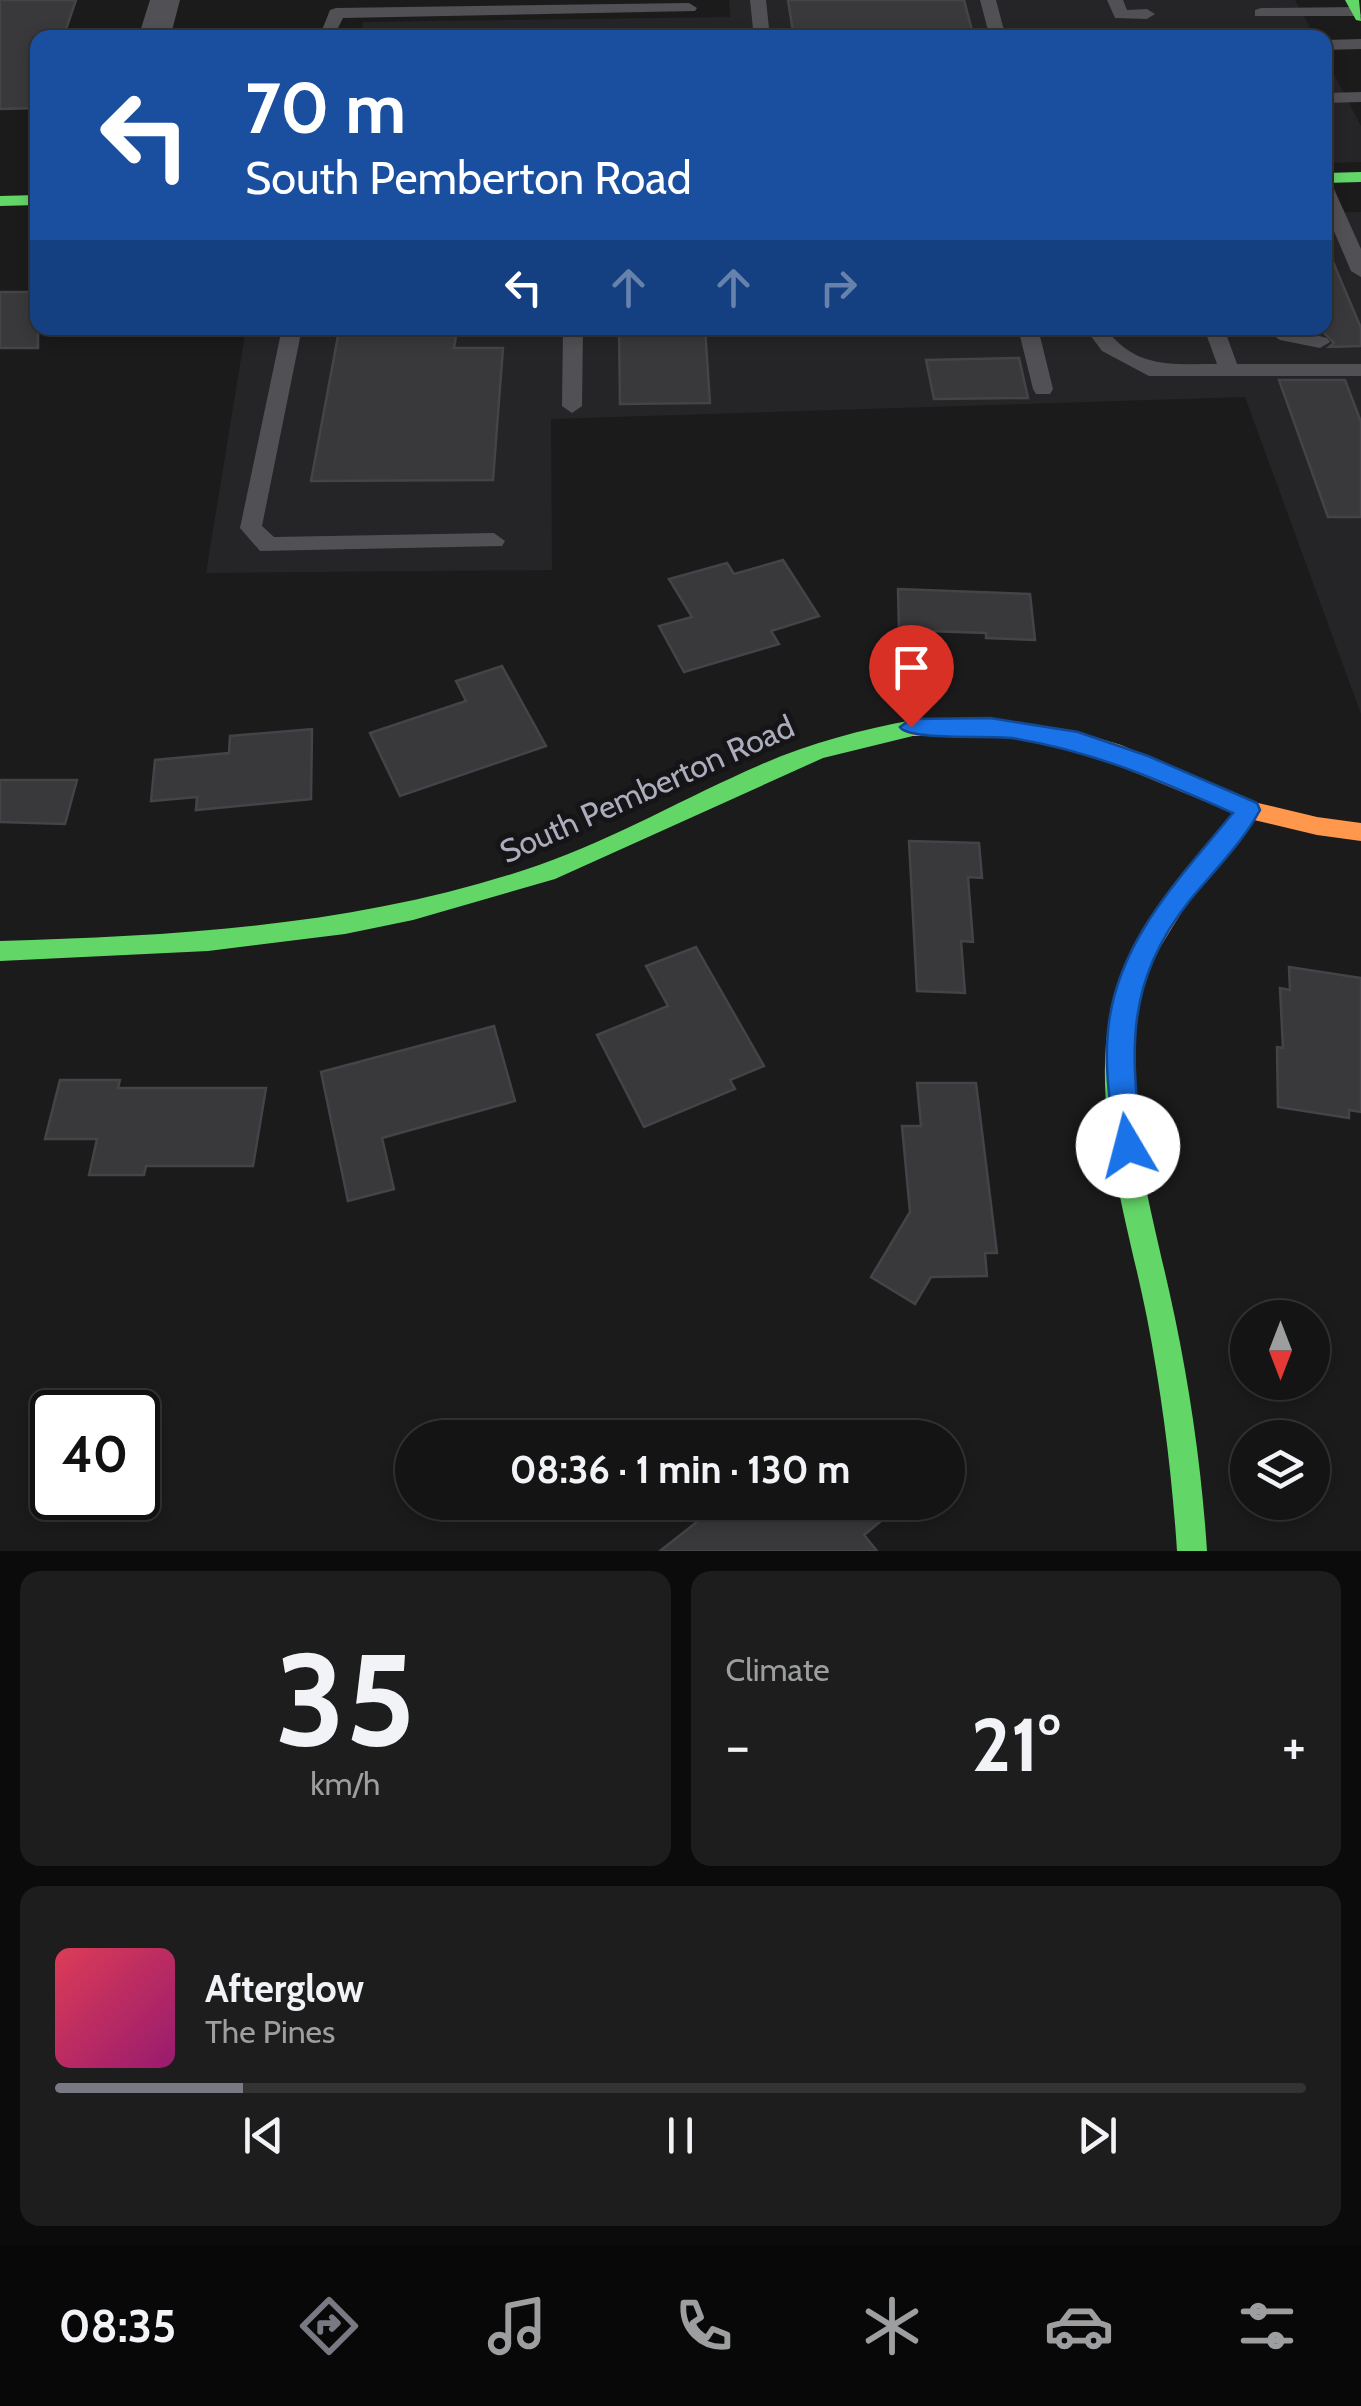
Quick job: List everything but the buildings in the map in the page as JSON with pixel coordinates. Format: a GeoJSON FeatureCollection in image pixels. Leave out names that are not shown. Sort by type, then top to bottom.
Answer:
{"type":"FeatureCollection","features":[{"type":"Feature","properties":{"kind":"street"},"geometry":{"type":"LineString","coordinates":[[156,30],[165,0]]}},
{"type":"Feature","properties":{"kind":"street"},"geometry":{"type":"LineString","coordinates":[[1332,178],[1361,177]]}},
{"type":"Feature","properties":{"kind":"street"},"geometry":{"type":"LineString","coordinates":[[0,200],[30,200]]}},
{"type":"Feature","properties":{"kind":"street","name":"South Pemberton Road"},"geometry":{"type":"LineString","coordinates":[[0,950],[209,943],[326,926],[483,894],[554,869],[771,766],[842,742],[911,727],[990,726],[1070,738],[1140,762],[1249,810],[1311,826],[1361,832]]}},
{"type":"Feature","properties":{"kind":"street"},"geometry":{"type":"LineString","coordinates":[[1192,1551],[1181,1441],[1122,1111],[1120,1030],[1130,982],[1148,940],[1249,810]]}},
{"type":"Feature","properties":{"kind":"lane"},"geometry":{"type":"LineString","coordinates":[[758,0],[761,30]]}},
{"type":"Feature","properties":{"kind":"lane"},"geometry":{"type":"LineString","coordinates":[[988,0],[996,30]]}},
{"type":"Feature","properties":{"kind":"lane"},"geometry":{"type":"LineString","coordinates":[[1115,0],[1121,14],[1147,14]]}},
{"type":"Feature","properties":{"kind":"lane"},"geometry":{"type":"LineString","coordinates":[[331,30],[336,13],[689,8]]}},
{"type":"Feature","properties":{"kind":"lane"},"geometry":{"type":"LineString","coordinates":[[1261,13],[1357,10]]}},
{"type":"Feature","properties":{"kind":"lane"},"geometry":{"type":"LineString","coordinates":[[1332,45],[1361,44]]}},
{"type":"Feature","properties":{"kind":"lane"},"geometry":{"type":"LineString","coordinates":[[1332,98],[1361,97]]}},
{"type":"Feature","properties":{"kind":"lane"},"geometry":{"type":"LineString","coordinates":[[1334,231],[1360,268]]}},
{"type":"Feature","properties":{"kind":"lane"},"geometry":{"type":"LineString","coordinates":[[291,335],[251,528],[256,538],[268,545],[494,542]]}},
{"type":"Feature","properties":{"kind":"lane"},"geometry":{"type":"LineString","coordinates":[[572,406],[573,335]]}},
{"type":"Feature","properties":{"kind":"lane"},"geometry":{"type":"LineString","coordinates":[[1030,335],[1043,389]]}},
{"type":"Feature","properties":{"kind":"lane"},"geometry":{"type":"LineString","coordinates":[[1100,335],[1108,346],[1149,370],[1361,370]]}},
{"type":"Feature","properties":{"kind":"lane"},"geometry":{"type":"LineString","coordinates":[[1216,335],[1229,370]]}},
{"type":"Feature","properties":{"kind":"lane"},"geometry":{"type":"LineString","coordinates":[[1285,335],[1320,342]]}},
{"type":"Feature","properties":{"kind":"shaded area"},"geometry":{"type":"Polygon","coordinates":[[[729,0],[1295,0],[1311,30],[362,30],[363,22],[730,17],[729,0]]]}},
{"type":"Feature","properties":{"kind":"shaded area"},"geometry":{"type":"Polygon","coordinates":[[[1332,70],[1361,126],[1361,162],[1332,163],[1332,70]]]}},
{"type":"Feature","properties":{"kind":"shaded area"},"geometry":{"type":"Polygon","coordinates":[[[1361,212],[1361,714],[1245,397],[551,419],[552,570],[206,573],[245,335],[1332,335],[1332,213],[1361,212]]]}},
{"type":"Feature","properties":{"kind":"traffic: fast"},"geometry":{"type":"LineString","coordinates":[[1352,0],[1361,17]]}},
{"type":"Feature","properties":{"kind":"traffic: fast"},"geometry":{"type":"LineString","coordinates":[[1332,178],[1361,177]]}},
{"type":"Feature","properties":{"kind":"traffic: fast"},"geometry":{"type":"LineString","coordinates":[[0,201],[30,200]]}},
{"type":"Feature","properties":{"kind":"traffic: fast"},"geometry":{"type":"LineString","coordinates":[[0,951],[208,941],[345,924],[413,910],[480,893],[593,854],[816,752],[913,728]]}},
{"type":"Feature","properties":{"kind":"traffic: fast"},"geometry":{"type":"LineString","coordinates":[[1139,960],[1125,1002],[1119,1046],[1119,1091],[1132,1184],[1176,1405],[1192,1551]]}},
{"type":"Feature","properties":{"kind":"traffic: slow"},"geometry":{"type":"LineString","coordinates":[[913,728],[985,726],[1078,740],[1254,811],[1361,832]]}},
{"type":"Feature","properties":{"kind":"traffic: slow"},"geometry":{"type":"LineString","coordinates":[[1139,960],[1183,890],[1249,810]]}},
{"type":"Feature","properties":{"kind":"route"},"geometry":{"type":"LineString","coordinates":[[911,727],[990,726],[1070,738],[1140,762],[1198,791],[1249,810],[1170,908],[1148,940],[1130,982],[1120,1030],[1122,1111],[1128,1146]]}}]}
